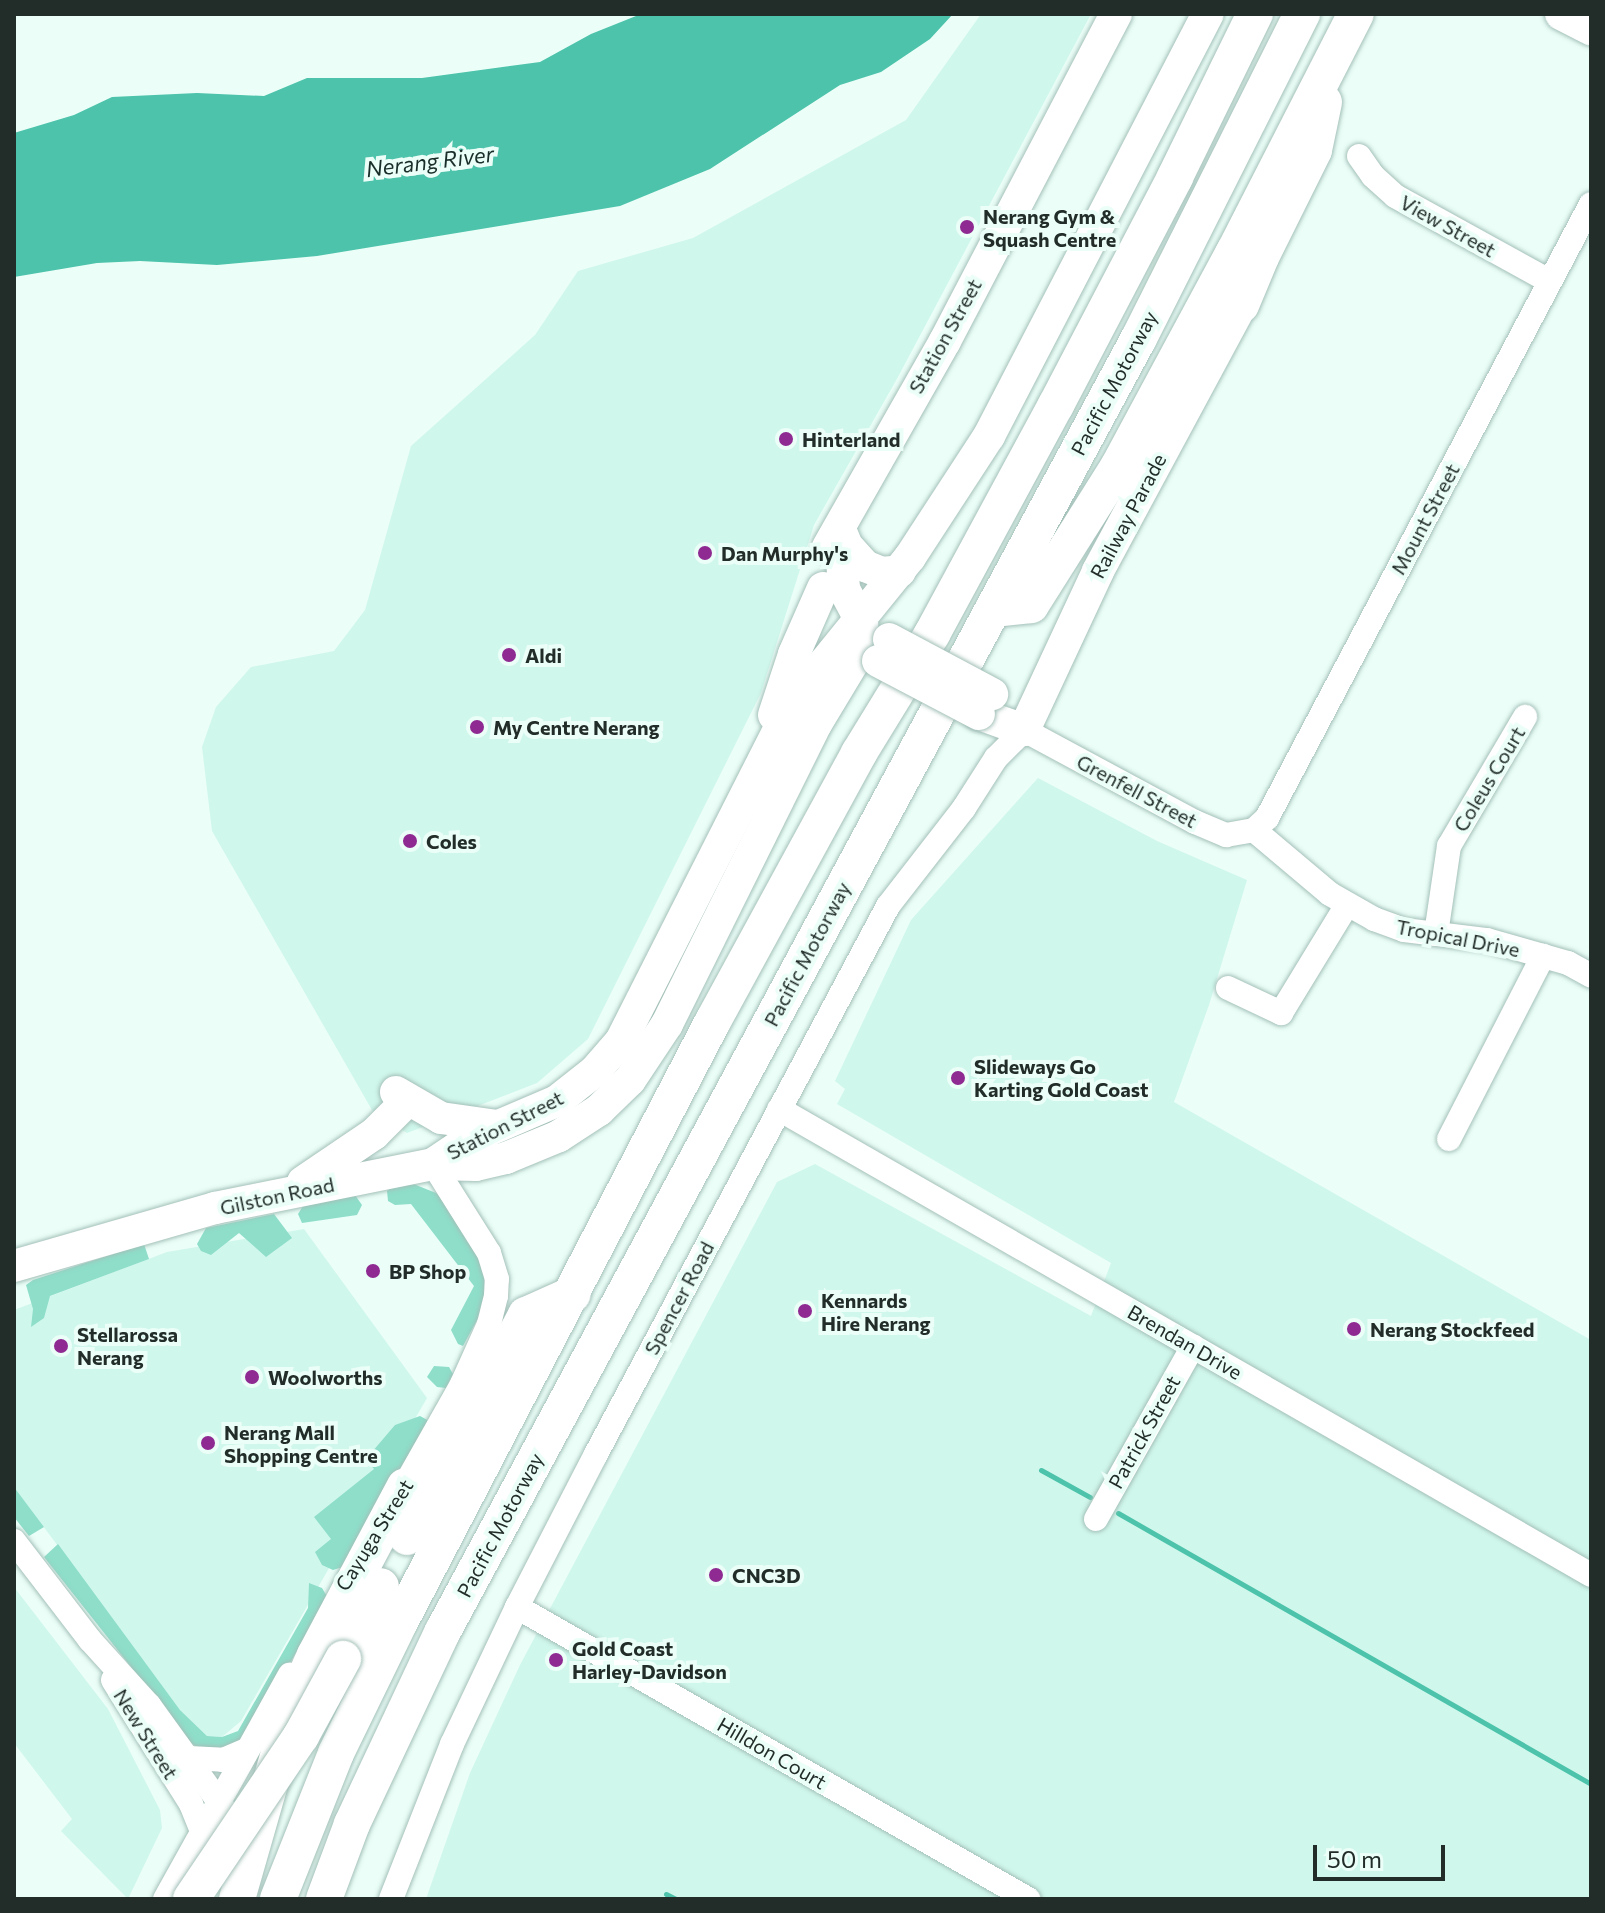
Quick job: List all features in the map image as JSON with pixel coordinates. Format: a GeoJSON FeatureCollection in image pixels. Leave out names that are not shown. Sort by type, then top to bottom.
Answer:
{"type":"FeatureCollection","features":[{"type":"Feature","properties":{"kind":"highway","name":"Pacific Motorway"},"geometry":{"type":"LineString","coordinates":[[278,1899],[336,1753],[363,1699],[755,944],[859,753],[932,634],[1056,405],[1175,177],[1255,14]]}},
{"type":"Feature","properties":{"kind":"highway","name":"Pacific Motorway"},"geometry":{"type":"LineString","coordinates":[[324,1899],[359,1810],[443,1631],[1139,338],[1302,14]]}},
{"type":"Feature","properties":{"kind":"highway"},"geometry":{"type":"LineString","coordinates":[[993,609],[1031,605],[1078,532],[1195,327],[1356,14]]}},
{"type":"Feature","properties":{"kind":"highway"},"geometry":{"type":"LineString","coordinates":[[1241,305],[1257,265],[1314,150],[1323,117],[1325,72]]}},
{"type":"Feature","properties":{"kind":"highway"},"geometry":{"type":"LineString","coordinates":[[191,1899],[301,1736],[526,1315],[573,1294]]}},
{"type":"Feature","properties":{"kind":"highway"},"geometry":{"type":"LineString","coordinates":[[237,1899],[293,1704],[315,1655],[405,1486]]}},
{"type":"Feature","properties":{"kind":"main road","name":"Station Street"},"geometry":{"type":"LineString","coordinates":[[863,638],[827,606],[823,588],[825,554],[873,462],[945,341],[1116,14]]}},
{"type":"Feature","properties":{"kind":"main road"},"geometry":{"type":"LineString","coordinates":[[863,638],[900,571],[989,436],[1026,370],[1208,14]]}},
{"type":"Feature","properties":{"kind":"main road"},"geometry":{"type":"LineString","coordinates":[[1561,14],[1591,29]]}},
{"type":"Feature","properties":{"kind":"main road","name":"Railway Parade"},"geometry":{"type":"LineString","coordinates":[[1024,730],[1098,571],[1241,305]]}},
{"type":"Feature","properties":{"kind":"main road"},"geometry":{"type":"LineString","coordinates":[[840,529],[847,546],[865,566],[882,573],[900,571]]}},
{"type":"Feature","properties":{"kind":"main road"},"geometry":{"type":"LineString","coordinates":[[840,529],[844,589],[863,638]]}},
{"type":"Feature","properties":{"kind":"main road"},"geometry":{"type":"LineString","coordinates":[[756,772],[794,654],[823,588]]}},
{"type":"Feature","properties":{"kind":"main road","name":"Station Street"},"geometry":{"type":"LineString","coordinates":[[433,1164],[473,1137],[557,1101],[614,1051],[637,1012],[756,772],[799,697],[863,638]]}},
{"type":"Feature","properties":{"kind":"main road","name":"Station Street"},"geometry":{"type":"LineString","coordinates":[[433,1164],[476,1165],[533,1148],[586,1120],[630,1080],[667,1024],[816,724],[863,638]]}},
{"type":"Feature","properties":{"kind":"main road","name":"Grenfell Street"},"geometry":{"type":"LineString","coordinates":[[863,638],[985,704],[1006,705],[1024,730]]}},
{"type":"Feature","properties":{"kind":"main road"},"geometry":{"type":"LineString","coordinates":[[283,1194],[338,1161],[399,1099],[446,1120],[501,1126]]}},
{"type":"Feature","properties":{"kind":"main road","name":"Gilston Road"},"geometry":{"type":"LineString","coordinates":[[14,1266],[215,1208],[433,1164]]}},
{"type":"Feature","properties":{"kind":"main road","name":"Gilston Road"},"geometry":{"type":"LineString","coordinates":[[14,1279],[123,1235]]}},
{"type":"Feature","properties":{"kind":"street","name":"View Street"},"geometry":{"type":"LineString","coordinates":[[1359,156],[1373,176],[1395,196],[1549,281]]}},
{"type":"Feature","properties":{"kind":"street","name":"Mount Street"},"geometry":{"type":"LineString","coordinates":[[1254,830],[1267,818],[1591,204]]}},
{"type":"Feature","properties":{"kind":"street","name":"Coleus Court"},"geometry":{"type":"LineString","coordinates":[[1436,934],[1449,846],[1525,717]]}},
{"type":"Feature","properties":{"kind":"street","name":"Grenfell Street"},"geometry":{"type":"LineString","coordinates":[[1024,730],[1195,822],[1226,835],[1254,830]]}},
{"type":"Feature","properties":{"kind":"street","name":"Spencer Road"},"geometry":{"type":"LineString","coordinates":[[391,1899],[452,1744],[517,1607],[888,906],[964,808],[996,758],[1024,730]]}},
{"type":"Feature","properties":{"kind":"street","name":"Tropical Drive"},"geometry":{"type":"LineString","coordinates":[[1254,830],[1347,905],[1404,930],[1487,940],[1568,963],[1591,976]]}},
{"type":"Feature","properties":{"kind":"street"},"geometry":{"type":"LineString","coordinates":[[1228,988],[1281,1013],[1347,905]]}},
{"type":"Feature","properties":{"kind":"street"},"geometry":{"type":"LineString","coordinates":[[1449,1139],[1543,956]]}},
{"type":"Feature","properties":{"kind":"street","name":"Brendan Drive"},"geometry":{"type":"LineString","coordinates":[[779,1109],[1591,1575]]}},
{"type":"Feature","properties":{"kind":"street","name":"Cayuga Street"},"geometry":{"type":"LineString","coordinates":[[165,1899],[218,1797],[335,1596],[405,1486],[462,1384],[489,1324],[497,1279],[489,1253],[433,1164]]}},
{"type":"Feature","properties":{"kind":"street","name":"Patrick Street"},"geometry":{"type":"LineString","coordinates":[[1096,1519],[1193,1346]]}},
{"type":"Feature","properties":{"kind":"street","name":"New Street"},"geometry":{"type":"LineString","coordinates":[[14,1541],[90,1640],[141,1696],[218,1797]]}},
{"type":"Feature","properties":{"kind":"street","name":"Hilldon Court"},"geometry":{"type":"LineString","coordinates":[[517,1607],[1028,1899]]}},
{"type":"Feature","properties":{"kind":"street","name":"New Street"},"geometry":{"type":"LineString","coordinates":[[90,1640],[202,1827]]}},
{"type":"Feature","properties":{"kind":"street"},"geometry":{"type":"LineString","coordinates":[[189,1758],[228,1759],[247,1750]]}},
{"type":"Feature","properties":{"kind":"street"},"geometry":{"type":"LineString","coordinates":[[208,1899],[228,1846],[226,1817],[218,1797]]}},
{"type":"Feature","properties":{"kind":"street"},"geometry":{"type":"LineString","coordinates":[[202,1827],[210,1872],[208,1899]]}},
{"type":"Feature","properties":{"kind":"shaded area","name":"My Centre Nerang"},"geometry":{"type":"Polygon","coordinates":[[[981,14],[1091,14],[898,377],[814,525],[761,693],[588,1039],[537,1083],[407,1133],[372,1110],[212,831],[202,747],[216,707],[251,667],[334,651],[365,610],[411,446],[535,335],[578,271],[693,238],[906,120],[981,14]]]}},
{"type":"Feature","properties":{"kind":"shaded area"},"geometry":{"type":"Polygon","coordinates":[[[1038,778],[1157,841],[1247,880],[1209,1005],[1174,1102],[1591,1340],[1591,1899],[426,1899],[470,1773],[520,1665],[777,1182],[815,1164],[1091,1316],[1111,1263],[837,1104],[845,1089],[835,1081],[911,920],[1038,778]]]}},
{"type":"Feature","properties":{"kind":"shaded area"},"geometry":{"type":"Polygon","coordinates":[[[411,1183],[436,1193],[445,1201],[475,1248],[484,1278],[484,1307],[463,1346],[458,1344],[451,1330],[474,1286],[411,1204],[395,1205],[388,1201],[387,1191],[392,1186],[411,1183]]]}},
{"type":"Feature","properties":{"kind":"shaded area"},"geometry":{"type":"Polygon","coordinates":[[[355,1195],[362,1205],[357,1215],[302,1223],[298,1214],[303,1206],[355,1195]]]}},
{"type":"Feature","properties":{"kind":"shaded area"},"geometry":{"type":"Polygon","coordinates":[[[274,1214],[292,1238],[266,1257],[239,1233],[211,1255],[201,1251],[197,1244],[206,1228],[274,1214]]]}},
{"type":"Feature","properties":{"kind":"shaded area","name":"Nerang Mall Shopping Centre"},"geometry":{"type":"Polygon","coordinates":[[[304,1229],[427,1398],[241,1721],[222,1737],[207,1736],[180,1710],[14,1487],[14,1310],[167,1252],[304,1229]]]}},
{"type":"Feature","properties":{"kind":"shaded area"},"geometry":{"type":"Polygon","coordinates":[[[144,1244],[149,1259],[50,1296],[44,1318],[31,1327],[33,1309],[26,1285],[33,1280],[144,1244]]]}},
{"type":"Feature","properties":{"kind":"shaded area"},"geometry":{"type":"Polygon","coordinates":[[[434,1366],[449,1367],[453,1374],[446,1388],[437,1387],[427,1377],[434,1366]]]}},
{"type":"Feature","properties":{"kind":"shaded area"},"geometry":{"type":"Polygon","coordinates":[[[420,1416],[431,1422],[346,1566],[333,1570],[322,1565],[315,1552],[331,1539],[314,1517],[374,1469],[366,1459],[395,1425],[420,1416]]]}},
{"type":"Feature","properties":{"kind":"shaded area"},"geometry":{"type":"Polygon","coordinates":[[[14,1487],[44,1527],[29,1536],[14,1517],[14,1487]]]}},
{"type":"Feature","properties":{"kind":"shaded area"},"geometry":{"type":"Polygon","coordinates":[[[58,1544],[180,1710],[207,1736],[222,1737],[238,1731],[308,1608],[309,1583],[322,1588],[328,1598],[246,1738],[234,1749],[200,1748],[192,1744],[44,1557],[58,1544]]]}},
{"type":"Feature","properties":{"kind":"shaded area"},"geometry":{"type":"Polygon","coordinates":[[[14,1587],[108,1709],[160,1810],[162,1828],[128,1899],[61,1831],[72,1819],[14,1743],[14,1587]]]}},
{"type":"Feature","properties":{"kind":"water","name":"Nerang River"},"geometry":{"type":"Polygon","coordinates":[[[641,14],[953,14],[930,39],[881,72],[840,85],[710,169],[620,206],[317,256],[217,265],[140,261],[97,263],[14,277],[14,133],[74,115],[112,97],[197,93],[264,96],[307,78],[422,78],[540,62],[591,34],[641,14]]]}},
{"type":"Feature","properties":{"kind":"waterway"},"geometry":{"type":"LineString","coordinates":[[1041,1470],[1090,1497]]}},
{"type":"Feature","properties":{"kind":"waterway"},"geometry":{"type":"LineString","coordinates":[[1118,1513],[1591,1784]]}},
{"type":"Feature","properties":{"kind":"waterway"},"geometry":{"type":"LineString","coordinates":[[666,1894],[676,1899]]}},
{"type":"Feature","properties":{"kind":"place","name":"Nerang Gym & Squash Centre"},"geometry":{"type":"Point","coordinates":[967,227]}},
{"type":"Feature","properties":{"kind":"place","name":"Hinterland"},"geometry":{"type":"Point","coordinates":[786,439]}},
{"type":"Feature","properties":{"kind":"place","name":"Dan Murphy's"},"geometry":{"type":"Point","coordinates":[705,553]}},
{"type":"Feature","properties":{"kind":"place","name":"Aldi"},"geometry":{"type":"Point","coordinates":[509,655]}},
{"type":"Feature","properties":{"kind":"place","name":"My Centre Nerang"},"geometry":{"type":"Point","coordinates":[477,727]}},
{"type":"Feature","properties":{"kind":"place","name":"Coles"},"geometry":{"type":"Point","coordinates":[410,841]}},
{"type":"Feature","properties":{"kind":"place","name":"Slideways Go Karting Gold Coast"},"geometry":{"type":"Point","coordinates":[958,1078]}},
{"type":"Feature","properties":{"kind":"place","name":"BP Shop"},"geometry":{"type":"Point","coordinates":[373,1271]}},
{"type":"Feature","properties":{"kind":"place","name":"Kennards Hire Nerang"},"geometry":{"type":"Point","coordinates":[805,1311]}},
{"type":"Feature","properties":{"kind":"place","name":"Nerang Stockfeed"},"geometry":{"type":"Point","coordinates":[1354,1329]}},
{"type":"Feature","properties":{"kind":"place","name":"Stellarossa Nerang"},"geometry":{"type":"Point","coordinates":[61,1346]}},
{"type":"Feature","properties":{"kind":"place","name":"Woolworths"},"geometry":{"type":"Point","coordinates":[252,1377]}},
{"type":"Feature","properties":{"kind":"place","name":"Nerang Mall Shopping Centre"},"geometry":{"type":"Point","coordinates":[208,1443]}},
{"type":"Feature","properties":{"kind":"place","name":"CNC3D"},"geometry":{"type":"Point","coordinates":[716,1575]}},
{"type":"Feature","properties":{"kind":"place","name":"Gold Coast Harley-Davidson"},"geometry":{"type":"Point","coordinates":[556,1660]}}]}
